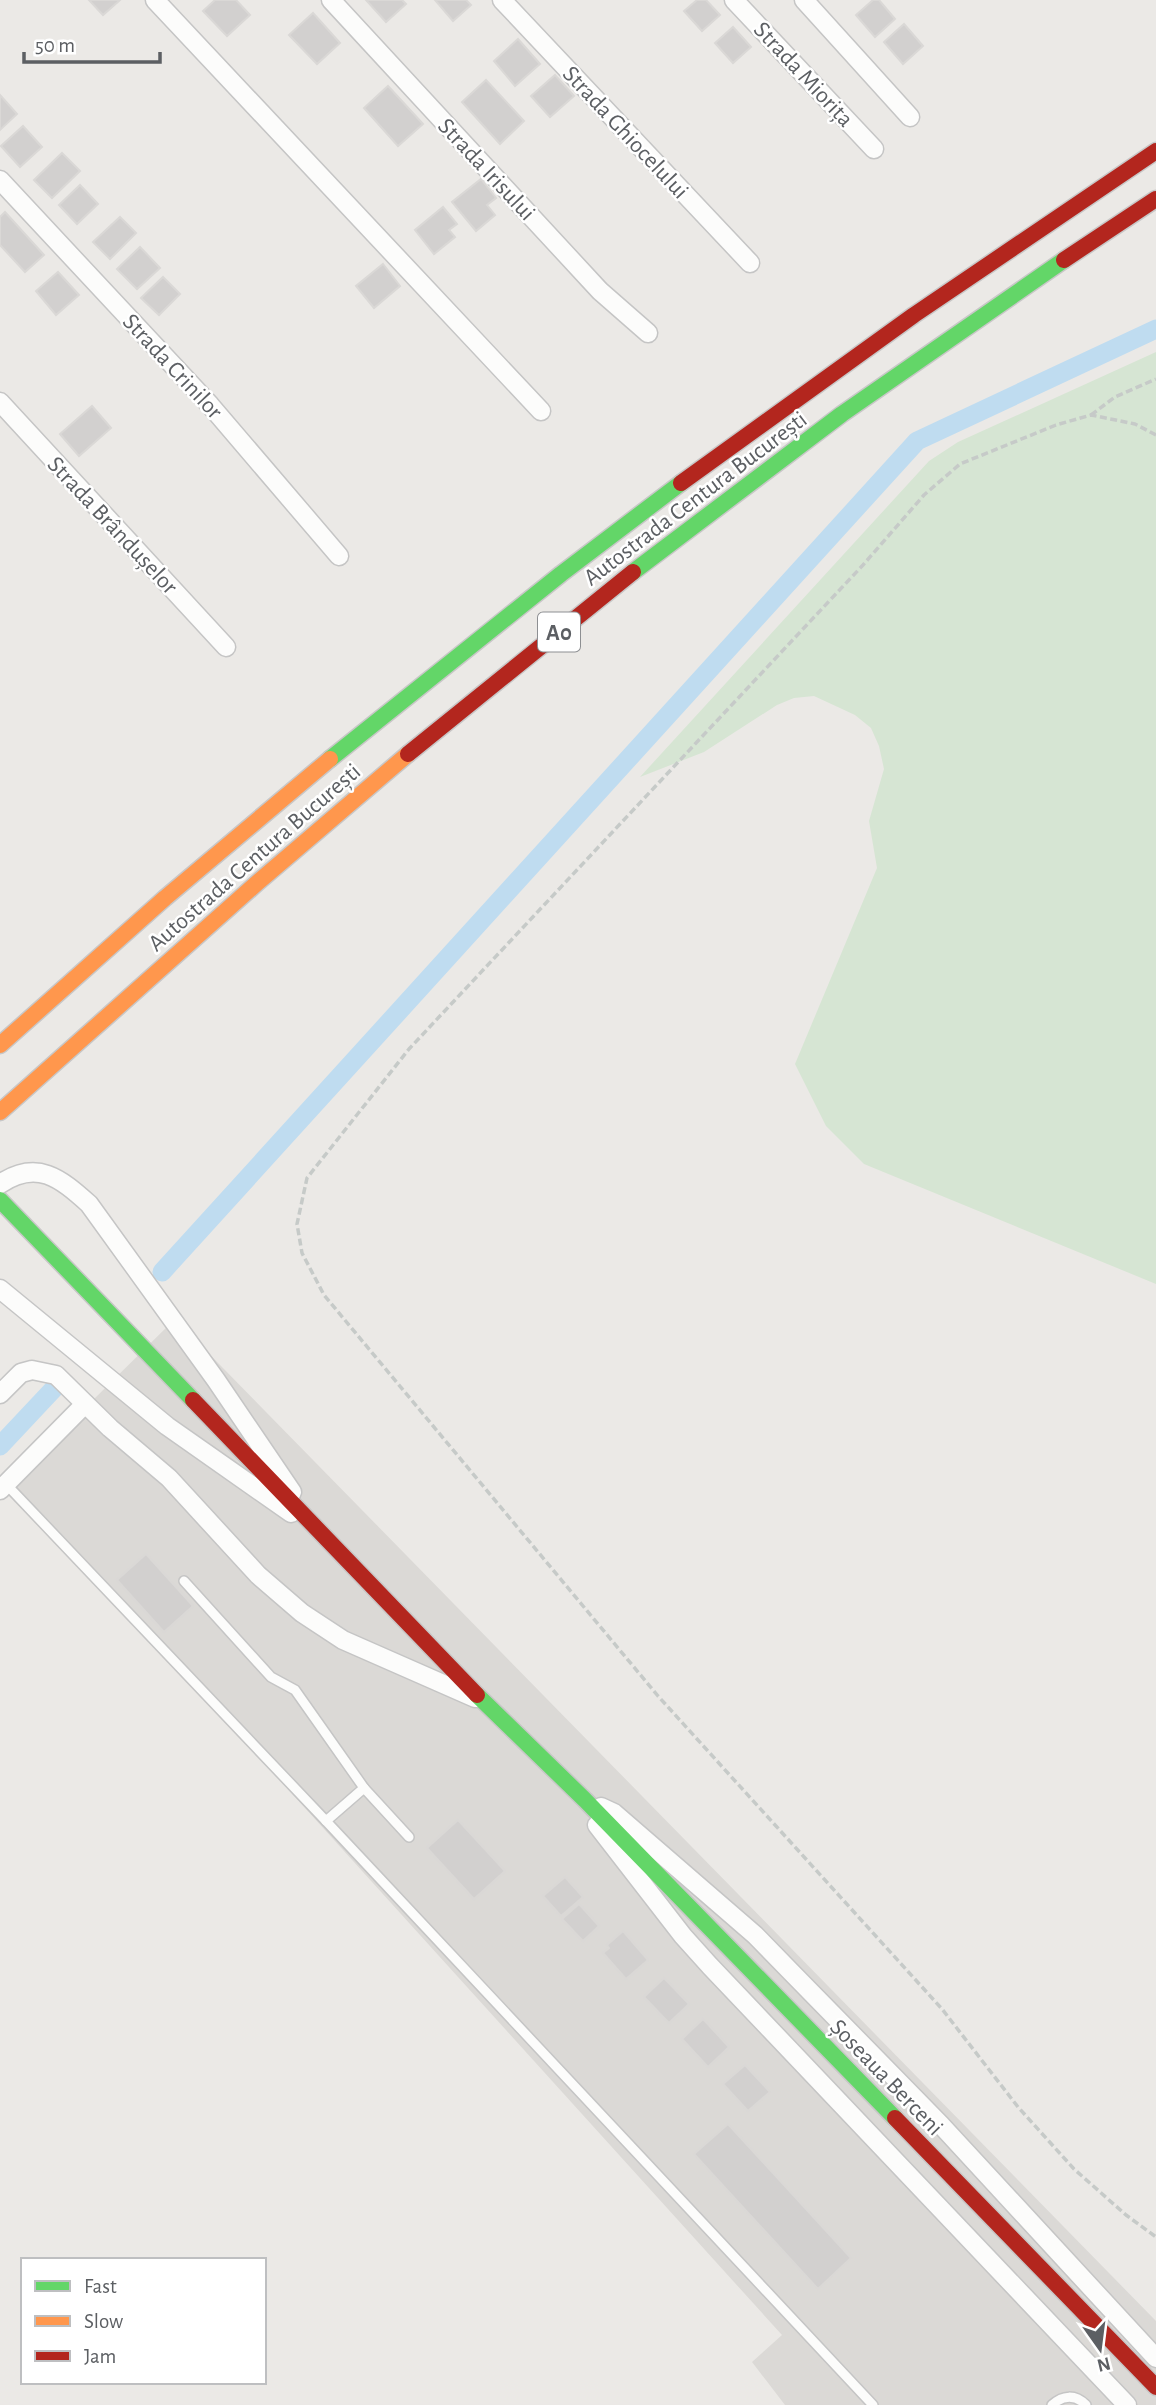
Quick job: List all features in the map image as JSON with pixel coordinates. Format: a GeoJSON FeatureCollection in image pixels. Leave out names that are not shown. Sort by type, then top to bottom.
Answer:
{"type":"FeatureCollection","features":[{"type":"Feature","properties":{"kind":"main road","name":"Autostrada Centura București"},"geometry":{"type":"LineString","coordinates":[[0,1045],[324,763],[545,586],[716,456],[887,332],[1156,151]]}},
{"type":"Feature","properties":{"kind":"main road","name":"Autostrada Centura București"},"geometry":{"type":"LineString","coordinates":[[0,1112],[345,806],[649,561],[908,367],[1025,285],[1156,199]]}},
{"type":"Feature","properties":{"kind":"main road","name":"Șoseaua Berceni"},"geometry":{"type":"LineString","coordinates":[[0,1200],[482,1700],[585,1800],[1156,2387]]}},
{"type":"Feature","properties":{"kind":"street"},"geometry":{"type":"LineString","coordinates":[[155,0],[541,411]]}},
{"type":"Feature","properties":{"kind":"street","name":"Strada Irisului"},"geometry":{"type":"LineString","coordinates":[[331,0],[600,291],[648,333]]}},
{"type":"Feature","properties":{"kind":"street","name":"Strada Ghiocelului"},"geometry":{"type":"LineString","coordinates":[[502,0],[750,263]]}},
{"type":"Feature","properties":{"kind":"street","name":"Strada Miorița"},"geometry":{"type":"LineString","coordinates":[[734,0],[874,149]]}},
{"type":"Feature","properties":{"kind":"street","name":"Strada Miorița"},"geometry":{"type":"LineString","coordinates":[[804,0],[910,117]]}},
{"type":"Feature","properties":{"kind":"street","name":"Strada Crinilor"},"geometry":{"type":"LineString","coordinates":[[0,180],[210,405],[340,556]]}},
{"type":"Feature","properties":{"kind":"street","name":"Strada Brândușelor"},"geometry":{"type":"LineString","coordinates":[[0,402],[226,647]]}},
{"type":"Feature","properties":{"kind":"street"},"geometry":{"type":"LineString","coordinates":[[0,1184],[16,1174],[30,1171],[46,1173],[68,1184],[89,1204],[216,1380],[322,1535]]}},
{"type":"Feature","properties":{"kind":"street"},"geometry":{"type":"LineString","coordinates":[[0,1289],[167,1426],[322,1535]]}},
{"type":"Feature","properties":{"kind":"street"},"geometry":{"type":"LineString","coordinates":[[0,1394],[21,1373],[32,1370],[56,1375],[169,1478],[258,1575],[302,1613],[343,1640],[482,1700]]}},
{"type":"Feature","properties":{"kind":"street"},"geometry":{"type":"LineString","coordinates":[[3,1487],[85,1404]]}},
{"type":"Feature","properties":{"kind":"street"},"geometry":{"type":"LineString","coordinates":[[585,1800],[614,1813],[755,1935],[941,2125],[1156,2358]]}},
{"type":"Feature","properties":{"kind":"street"},"geometry":{"type":"LineString","coordinates":[[585,1800],[599,1829],[710,1966],[1127,2405]]}},
{"type":"Feature","properties":{"kind":"lane"},"geometry":{"type":"LineString","coordinates":[[3,1487],[326,1821],[873,2405]]}},
{"type":"Feature","properties":{"kind":"lane"},"geometry":{"type":"LineString","coordinates":[[184,1581],[271,1677],[295,1690],[364,1788],[409,1837]]}},
{"type":"Feature","properties":{"kind":"lane"},"geometry":{"type":"LineString","coordinates":[[326,1821],[364,1788]]}},
{"type":"Feature","properties":{"kind":"lane"},"geometry":{"type":"LineString","coordinates":[[1052,2405],[1064,2397],[1072,2396],[1086,2405]]}},
{"type":"Feature","properties":{"kind":"path"},"geometry":{"type":"LineString","coordinates":[[1156,379],[1115,397],[1091,415],[1056,425],[960,464],[924,495],[863,565],[409,1049],[307,1178],[297,1224],[302,1253],[324,1295],[658,1696],[942,2009],[1018,2107],[1074,2169],[1126,2215],[1156,2237]]}},
{"type":"Feature","properties":{"kind":"path"},"geometry":{"type":"LineString","coordinates":[[1091,415],[1135,424],[1156,435]]}},
{"type":"Feature","properties":{"kind":"shaded area"},"geometry":{"type":"Polygon","coordinates":[[[175,1319],[1156,2321],[1156,2405],[785,2405],[752,2362],[782,2335],[10,1482],[175,1319]]]}},
{"type":"Feature","properties":{"kind":"green space"},"geometry":{"type":"Polygon","coordinates":[[[1156,352],[1156,1284],[864,1164],[826,1126],[795,1064],[877,868],[869,821],[884,769],[879,746],[871,728],[855,715],[814,696],[794,698],[777,705],[704,752],[640,777],[929,461],[958,442],[1156,352]]]}},
{"type":"Feature","properties":{"kind":"building"},"geometry":{"type":"Polygon","coordinates":[[[89,0],[120,0],[103,15],[89,0]]]}},
{"type":"Feature","properties":{"kind":"building"},"geometry":{"type":"Polygon","coordinates":[[[215,0],[236,0],[250,15],[227,36],[203,11],[215,0]]]}},
{"type":"Feature","properties":{"kind":"building"},"geometry":{"type":"Polygon","coordinates":[[[366,0],[402,0],[406,4],[386,22],[366,0]]]}},
{"type":"Feature","properties":{"kind":"building"},"geometry":{"type":"Polygon","coordinates":[[[435,0],[466,0],[471,5],[453,21],[435,0]]]}},
{"type":"Feature","properties":{"kind":"building"},"geometry":{"type":"Polygon","coordinates":[[[697,0],[706,0],[720,15],[702,31],[684,11],[697,0]]]}},
{"type":"Feature","properties":{"kind":"building"},"geometry":{"type":"Polygon","coordinates":[[[873,0],[879,0],[895,19],[875,37],[856,15],[873,0]]]}},
{"type":"Feature","properties":{"kind":"building"},"geometry":{"type":"Polygon","coordinates":[[[313,13],[340,43],[317,64],[289,35],[313,13]]]}},
{"type":"Feature","properties":{"kind":"building"},"geometry":{"type":"Polygon","coordinates":[[[904,24],[923,46],[903,64],[884,42],[904,24]]]}},
{"type":"Feature","properties":{"kind":"building"},"geometry":{"type":"Polygon","coordinates":[[[733,27],[751,47],[733,63],[715,43],[733,27]]]}},
{"type":"Feature","properties":{"kind":"building"},"geometry":{"type":"Polygon","coordinates":[[[518,39],[540,64],[515,86],[494,61],[518,39]]]}},
{"type":"Feature","properties":{"kind":"building"},"geometry":{"type":"Polygon","coordinates":[[[555,75],[574,96],[550,117],[531,96],[555,75]]]}},
{"type":"Feature","properties":{"kind":"building"},"geometry":{"type":"Polygon","coordinates":[[[486,80],[524,121],[500,144],[462,102],[486,80]]]}},
{"type":"Feature","properties":{"kind":"building"},"geometry":{"type":"Polygon","coordinates":[[[388,86],[423,124],[398,146],[364,108],[388,86]]]}},
{"type":"Feature","properties":{"kind":"building"},"geometry":{"type":"Polygon","coordinates":[[[0,95],[17,114],[0,130],[0,95]]]}},
{"type":"Feature","properties":{"kind":"building"},"geometry":{"type":"Polygon","coordinates":[[[23,126],[42,147],[20,167],[1,146],[23,126]]]}},
{"type":"Feature","properties":{"kind":"building"},"geometry":{"type":"Polygon","coordinates":[[[62,153],[80,171],[52,198],[34,180],[62,153]]]}},
{"type":"Feature","properties":{"kind":"building"},"geometry":{"type":"Polygon","coordinates":[[[481,179],[496,198],[487,205],[495,215],[476,231],[452,202],[481,179]]]}},
{"type":"Feature","properties":{"kind":"building"},"geometry":{"type":"Polygon","coordinates":[[[80,185],[98,204],[77,224],[59,205],[80,185]]]}},
{"type":"Feature","properties":{"kind":"building"},"geometry":{"type":"Polygon","coordinates":[[[443,207],[457,224],[449,230],[455,237],[434,254],[415,230],[443,207]]]}},
{"type":"Feature","properties":{"kind":"building"},"geometry":{"type":"Polygon","coordinates":[[[5,212],[44,255],[25,272],[0,245],[0,217],[5,212]]]}},
{"type":"Feature","properties":{"kind":"building"},"geometry":{"type":"Polygon","coordinates":[[[120,217],[136,233],[110,259],[93,242],[120,217]]]}},
{"type":"Feature","properties":{"kind":"building"},"geometry":{"type":"Polygon","coordinates":[[[140,247],[160,268],[137,289],[117,269],[140,247]]]}},
{"type":"Feature","properties":{"kind":"building"},"geometry":{"type":"Polygon","coordinates":[[[383,264],[400,286],[374,308],[356,286],[383,264]]]}},
{"type":"Feature","properties":{"kind":"building"},"geometry":{"type":"Polygon","coordinates":[[[58,272],[79,295],[56,315],[36,291],[58,272]]]}},
{"type":"Feature","properties":{"kind":"building"},"geometry":{"type":"Polygon","coordinates":[[[163,277],[180,294],[159,315],[141,298],[163,277]]]}},
{"type":"Feature","properties":{"kind":"building"},"geometry":{"type":"Polygon","coordinates":[[[92,406],[111,428],[79,456],[60,434],[92,406]]]}},
{"type":"Feature","properties":{"kind":"building"},"geometry":{"type":"Polygon","coordinates":[[[146,1554],[193,1606],[164,1632],[117,1580],[146,1554]]]}},
{"type":"Feature","properties":{"kind":"building"},"geometry":{"type":"Polygon","coordinates":[[[458,1820],[505,1871],[474,1899],[427,1848],[458,1820]]]}},
{"type":"Feature","properties":{"kind":"building"},"geometry":{"type":"Polygon","coordinates":[[[565,1877],[583,1897],[561,1916],[543,1896],[565,1877]]]}},
{"type":"Feature","properties":{"kind":"building"},"geometry":{"type":"Polygon","coordinates":[[[579,1904],[599,1926],[583,1941],[562,1919],[579,1904]]]}},
{"type":"Feature","properties":{"kind":"building"},"geometry":{"type":"Polygon","coordinates":[[[623,1931],[648,1960],[626,1979],[603,1953],[609,1948],[607,1945],[623,1931]]]}},
{"type":"Feature","properties":{"kind":"building"},"geometry":{"type":"Polygon","coordinates":[[[664,1978],[689,2004],[669,2023],[644,1997],[664,1978]]]}},
{"type":"Feature","properties":{"kind":"building"},"geometry":{"type":"Polygon","coordinates":[[[703,2019],[729,2047],[708,2067],[682,2039],[703,2019]]]}},
{"type":"Feature","properties":{"kind":"building"},"geometry":{"type":"Polygon","coordinates":[[[745,2065],[770,2092],[748,2111],[723,2084],[745,2065]]]}},
{"type":"Feature","properties":{"kind":"building"},"geometry":{"type":"Polygon","coordinates":[[[728,2124],[851,2258],[818,2289],[694,2154],[728,2124]]]}},
{"type":"Feature","properties":{"kind":"waterway"},"geometry":{"type":"LineString","coordinates":[[162,1272],[917,441],[1156,329]]}},
{"type":"Feature","properties":{"kind":"waterway"},"geometry":{"type":"LineString","coordinates":[[0,1446],[61,1381]]}},
{"type":"Feature","properties":{"kind":"traffic: fast"},"geometry":{"type":"LineString","coordinates":[[633,572],[842,414],[1064,260]]}},
{"type":"Feature","properties":{"kind":"traffic: fast"},"geometry":{"type":"LineString","coordinates":[[330,759],[561,574],[681,483]]}},
{"type":"Feature","properties":{"kind":"traffic: fast"},"geometry":{"type":"LineString","coordinates":[[0,1200],[193,1400]]}},
{"type":"Feature","properties":{"kind":"traffic: fast"},"geometry":{"type":"LineString","coordinates":[[477,1695],[585,1800],[895,2118]]}},
{"type":"Feature","properties":{"kind":"traffic: slow"},"geometry":{"type":"LineString","coordinates":[[0,1112],[257,883],[408,754]]}},
{"type":"Feature","properties":{"kind":"traffic: slow"},"geometry":{"type":"LineString","coordinates":[[0,1045],[165,898],[330,759]]}},
{"type":"Feature","properties":{"kind":"traffic: jam"},"geometry":{"type":"LineString","coordinates":[[681,483],[914,315],[1156,151]]}},
{"type":"Feature","properties":{"kind":"traffic: jam"},"geometry":{"type":"LineString","coordinates":[[1064,260],[1156,199]]}},
{"type":"Feature","properties":{"kind":"traffic: jam"},"geometry":{"type":"LineString","coordinates":[[408,754],[633,572]]}},
{"type":"Feature","properties":{"kind":"traffic: jam"},"geometry":{"type":"LineString","coordinates":[[193,1400],[477,1695]]}},
{"type":"Feature","properties":{"kind":"traffic: jam"},"geometry":{"type":"LineString","coordinates":[[895,2118],[1156,2387]]}}]}
